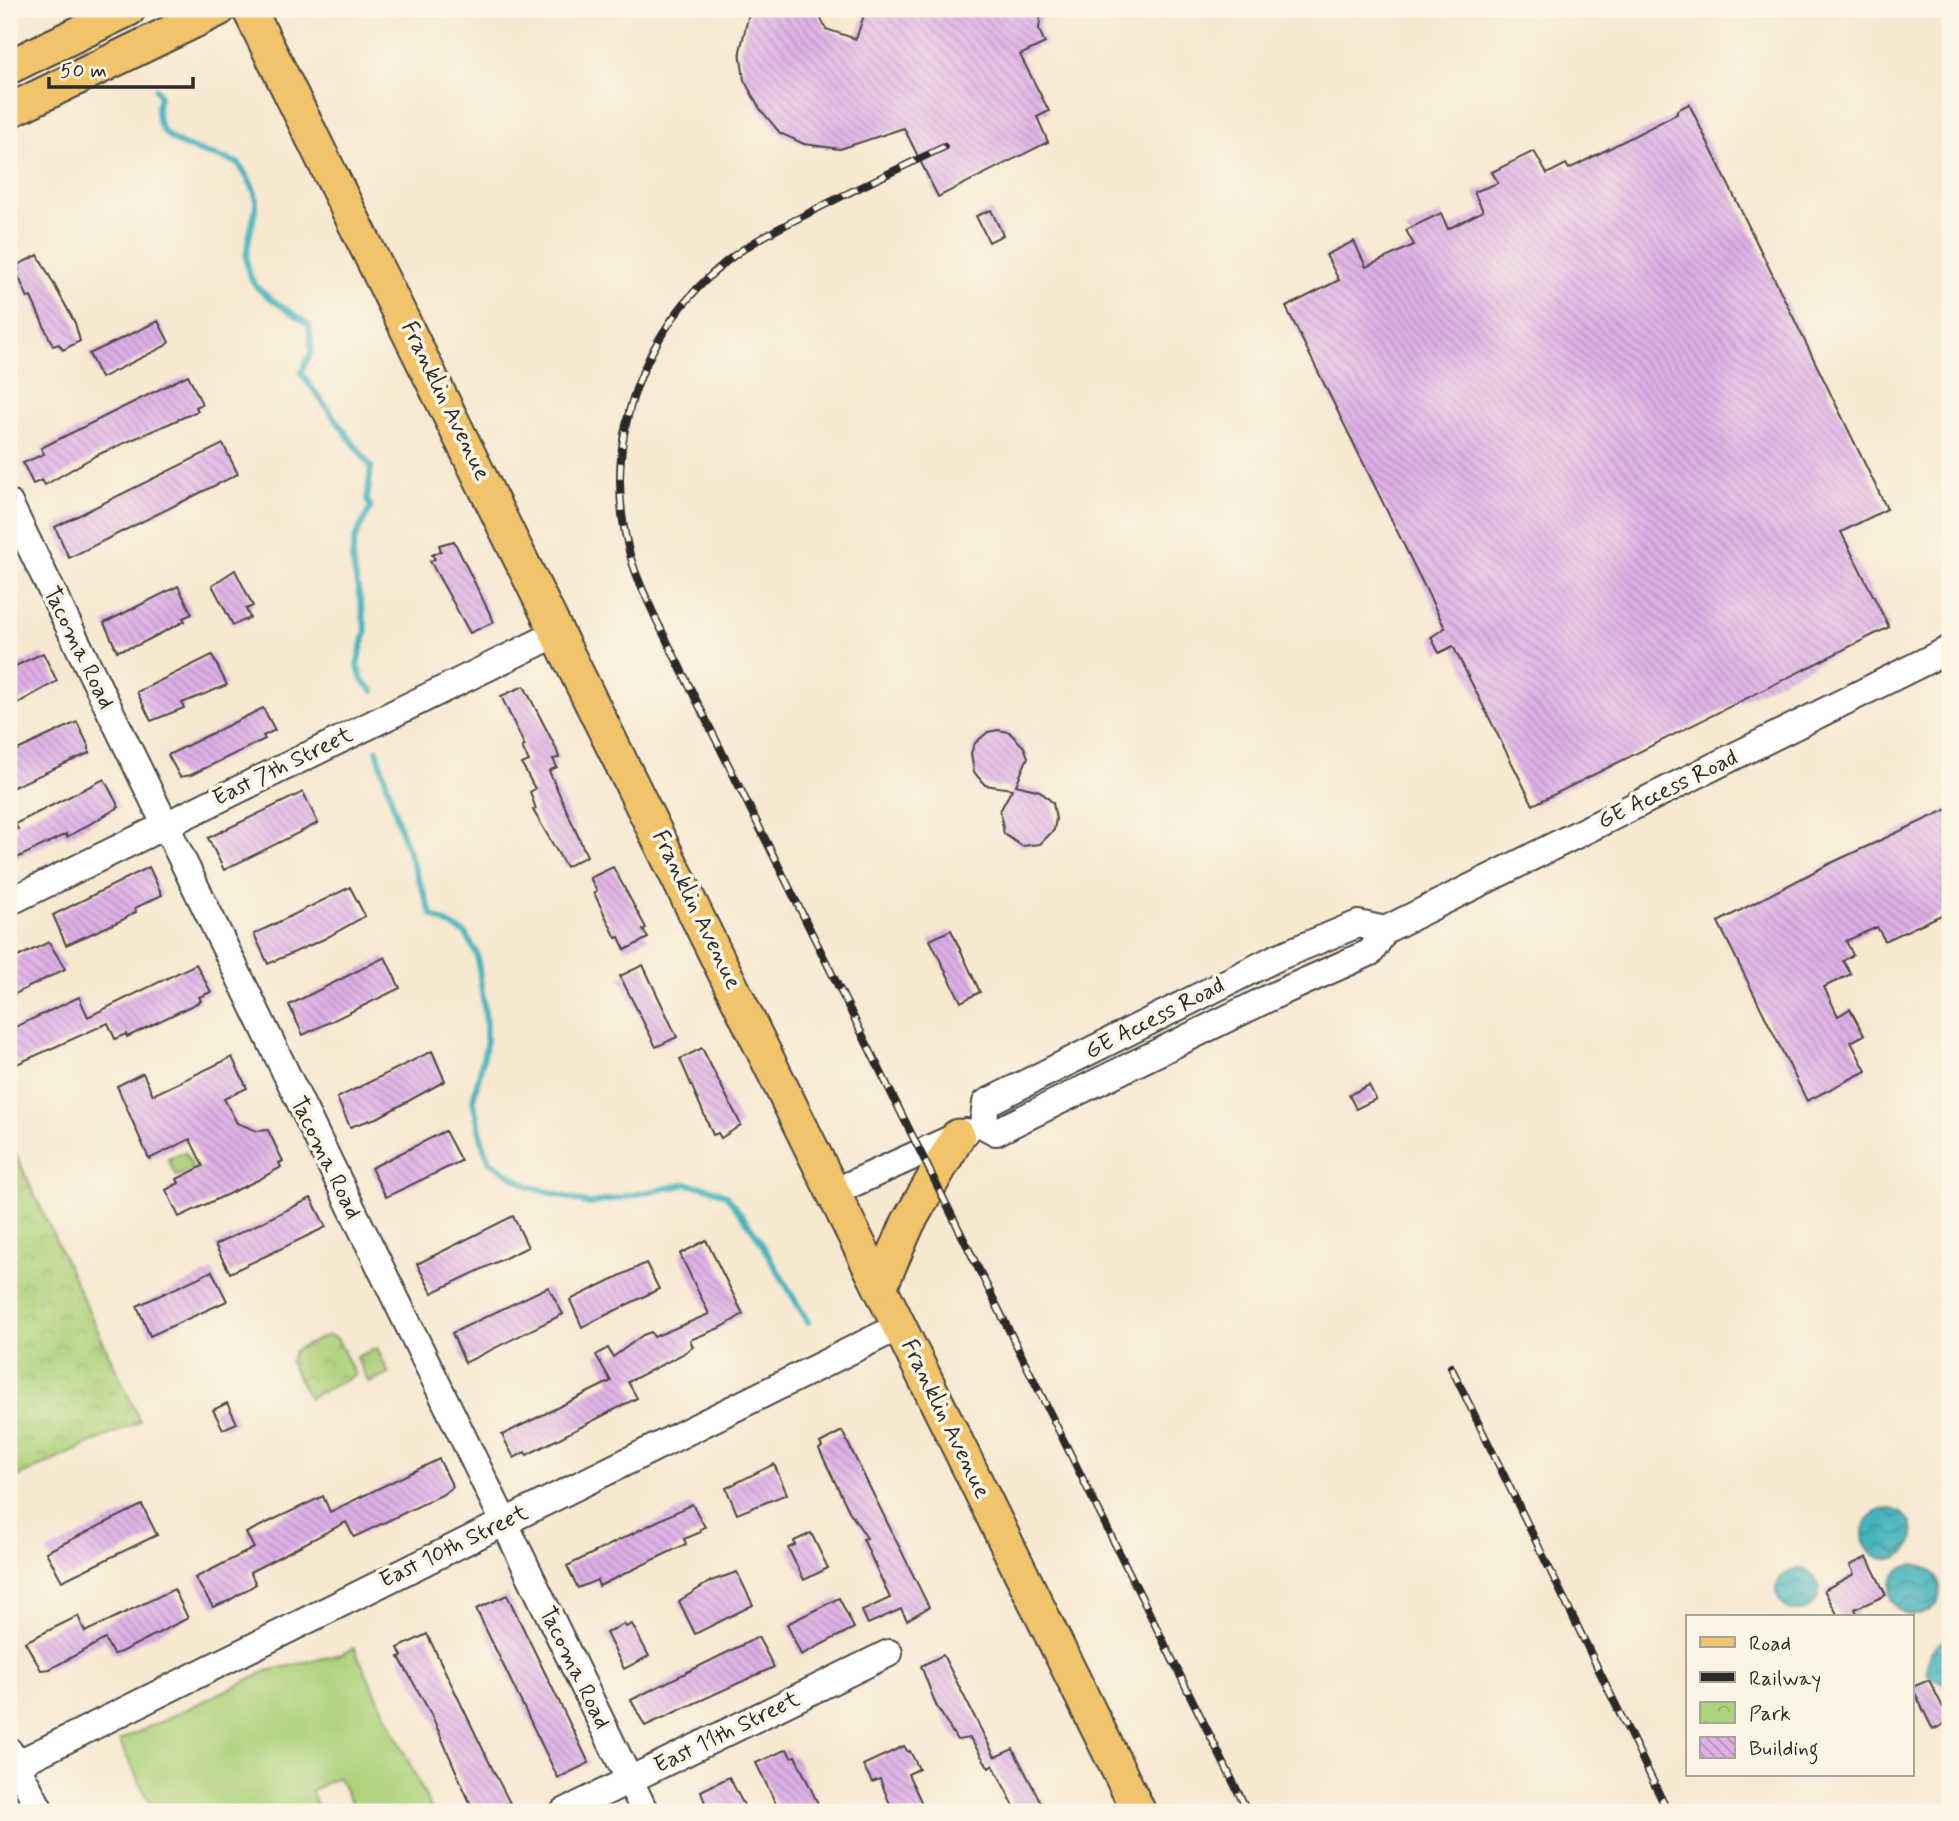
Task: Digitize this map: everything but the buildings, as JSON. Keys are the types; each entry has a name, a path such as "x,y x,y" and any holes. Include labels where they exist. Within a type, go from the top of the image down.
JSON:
{"main road":[{"path":"9,67 129,9"},
{"path":"9,111 219,9"},
{"name":"Franklin Avenue","path":"249,9 1139,1812"},
{"path":"881,1285 902,1234 970,1130"}],"street":[{"name":"Tacoma Road","path":"9,503 645,1812"},
{"name":"East 7th Street","path":"9,902 558,633"},
{"name":"GE Access Road","path":"834,1192 970,1130 996,1132 1277,994 1371,952 1385,930 1950,649"},
{"name":"East 10th Street","path":"11,1761 900,1326"},
{"name":"East 11th Street","path":"564,1812 889,1653"},
{"path":"11,1761 41,1812"}],"green space":[{"path":"9,1140 140,1421 9,1481"},
{"path":"185,1152 193,1168 176,1176 168,1159"},
{"path":"327,1335 337,1338 355,1375 309,1398 290,1363 294,1351"},
{"path":"377,1348 389,1374 369,1383 356,1357"},
{"path":"354,1648 433,1812 356,1812 338,1777 311,1791 320,1812 154,1812 119,1741 267,1671 342,1654"},
{"path":"11,1790 15,1791 26,1812 9,1812"}],"water":[{"path":"1888,1509 1906,1516 1913,1534 1906,1552 1888,1559 1870,1552 1863,1534 1870,1516"},
{"path":"1915,1565 1933,1572 1940,1590 1933,1608 1915,1615 1897,1608 1890,1590 1897,1572"},
{"path":"1798,1569 1813,1575 1819,1590 1813,1605 1798,1611 1783,1605 1777,1590 1783,1575"},
{"path":"1946,1638 1950,1638 1950,1687 1928,1676 1927,1669 1930,1654"}],"waterway":[{"path":"156,89 160,96 157,114 161,127 169,137 196,150 239,164 250,182 256,203 247,251 250,275 257,287 309,325 312,350 301,373 371,467 367,501 371,506 355,538 352,559 366,631 357,665 362,680 373,691"},
{"path":"377,750 401,832 432,915 466,934 477,954 486,1021 486,1046 473,1100 483,1145 490,1162 528,1186 589,1204 687,1184 709,1188 726,1195 756,1234 808,1322"}],"railway":[{"path":"944,147 822,206 746,248 727,261 697,289 672,320 651,353 636,389 625,427 621,507 628,547 637,576 657,621 1248,1812"},
{"path":"1451,1367 1668,1812"}]}
